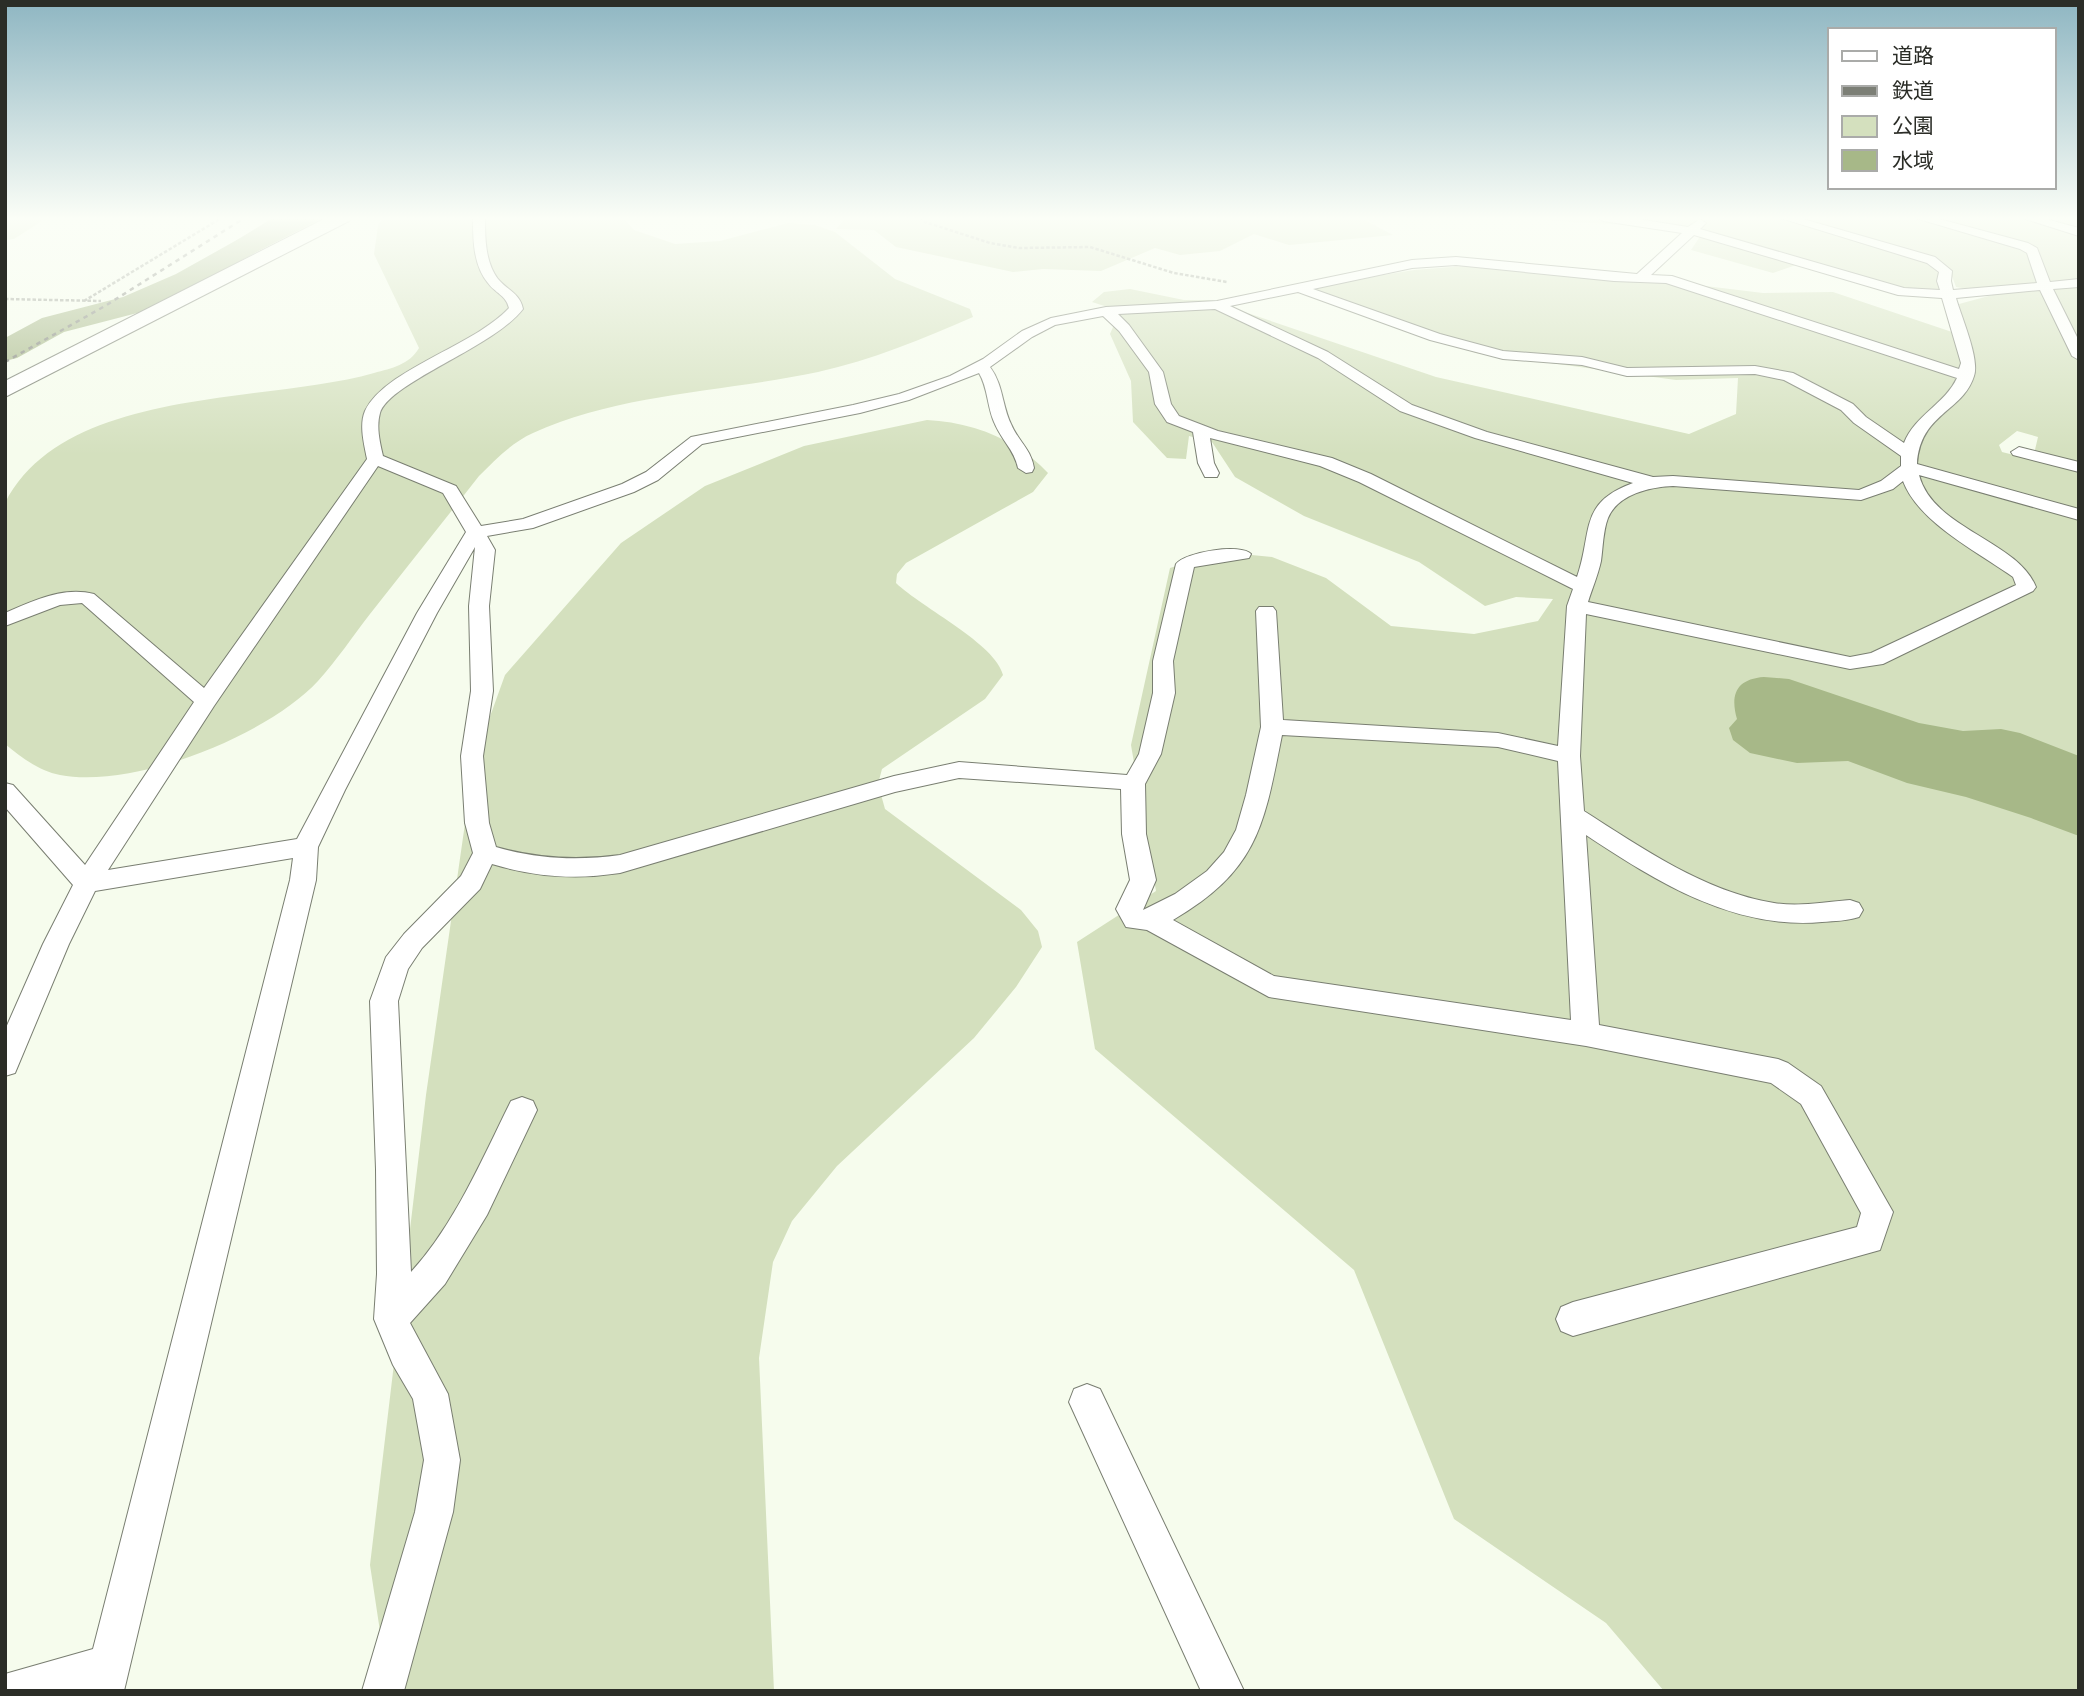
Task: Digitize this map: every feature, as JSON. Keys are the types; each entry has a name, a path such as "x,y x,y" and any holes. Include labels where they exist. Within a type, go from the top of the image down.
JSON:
{"highway":[{"path":"5,390 188,296"}],"street":[{"path":"5,1064 55,944 86,883 206,701 375,459 370,430 373,410 379,401 395,388 484,336 516,309 512,296"},
{"path":"474,533 527,524 628,488 652,477 697,440 867,407 955,379 1051,322 1106,311 1217,305 1248,296"},
{"path":"1321,296 1435,337 1503,355 1582,361 1628,372 1755,370 1788,376 1847,407 1910,460 2079,515"},
{"path":"1722,296 1966,376"},
{"path":"1106,311 1124,328 1156,372 1163,404 1174,419 1200,430 1326,462 1366,478 1580,596 1850,663 1876,659 2026,587 2021,574 1932,507 1917,491 1910,460 1912,439 1924,422 1959,390 1966,376 1968,363 1951,296"},
{"path":"2050,296 2079,356"},
{"path":"1217,305 1323,355 1406,408 1553,456 1653,482"},
{"path":"981,366 992,376 998,409 1006,431 1023,449 1026,468"},
{"path":"1200,430 1204,464 1211,473"},
{"path":"2019,452 2079,467"},
{"path":"375,459 450,490 486,550 480,606 482,691 472,756 477,823 485,853 471,882 413,941 396,965 384,1001 392,1169 394,1274 391,1319 405,1353 430,1394 442,1460 434,1512 383,1691"},
{"path":"1586,1034 1569,756 1580,596 1591,563 1598,520 1607,503 1628,491 1653,482 1673,481 1861,495 1887,485 1910,460"},
{"path":"15,1691 106,1678 303,880 306,847 333,790 421,624 474,533"},
{"path":"1242,554 1194,559 1185,564 1163,661 1164,693 1150,754 1133,784 1134,834 1143,880 1129,909 1135,920 1151,920 1269,986 1586,1034 1778,1072 1811,1095 1877,1212 1869,1239 1573,1319"},
{"path":"5,620 60,598 87,598 206,701"},
{"path":"1151,920 1192,897 1234,857 1252,816 1272,727 1266,611"},
{"path":"1272,727 1498,740 1569,756"},
{"path":"485,853 531,867 587,870 620,864 894,784 959,770 1133,784"},
{"path":"5,791 86,883"},
{"path":"1574,816 1642,860 1726,899 1776,913 1850,910"},
{"path":"86,883 306,847"},
{"path":"391,1319 433,1272 476,1204 522,1110"},
{"path":"1087,1402 1223,1691"}],"path":[{"path":"84,301 92,296"},
{"path":"5,299 101,301"}],"green space":[{"path":"394,296 938,296 970,309 973,317 897,348 838,367 601,409 525,437 479,476 318,681 267,721 233,739 161,766 124,774 90,777 60,775 45,770 5,744 5,503 34,465 73,438 119,419 171,406 329,383 374,373 400,365 419,348"},
{"path":"1099,296 1165,296 1184,300 1209,300 1436,377 1689,434 1736,414 1738,378 1676,380 1476,353 1317,296 1845,296 1952,332 1966,332 1959,304 1988,296 2079,296 2079,463 2034,454 2038,437 2017,431 1999,445 2002,452 2079,471 2079,767 1840,752 2079,808 2079,1691 1664,1691 1606,1623 1454,1519 1354,1270 1095,1049 1077,942 1156,891 1131,745 1170,568 1221,552 1272,557 1326,578 1391,626 1474,634 1538,621 1553,599 1516,597 1485,606 1419,562 1304,516 1235,477 1212,442 1189,436 1186,459 1167,458 1133,422 1131,381 1110,334 1120,311 1092,302"},
{"path":"927,420 960,424 992,434 1022,451 1048,473 1033,492 906,563 897,574 896,583 987,651 1003,675 985,699 882,769 878,784 885,809 1021,910 1038,931 1042,947 1016,987 974,1038 837,1166 792,1221 773,1262 759,1358 774,1691 389,1691 370,1565 426,1095 474,761 505,675 621,543 705,486 804,446"}],"water":[{"path":"1764,677 1789,679 1919,723 1963,731 2001,729 2020,733 2079,756 2079,836 1966,797 1907,783 1848,761 1797,763 1750,753 1733,740 1729,728 1737,719 1734,703 1737,690 1747,681"}],"waterway":[{"path":"5,351 53,325 134,304 151,296"}],"railway":[{"path":"5,362 121,296"}]}
